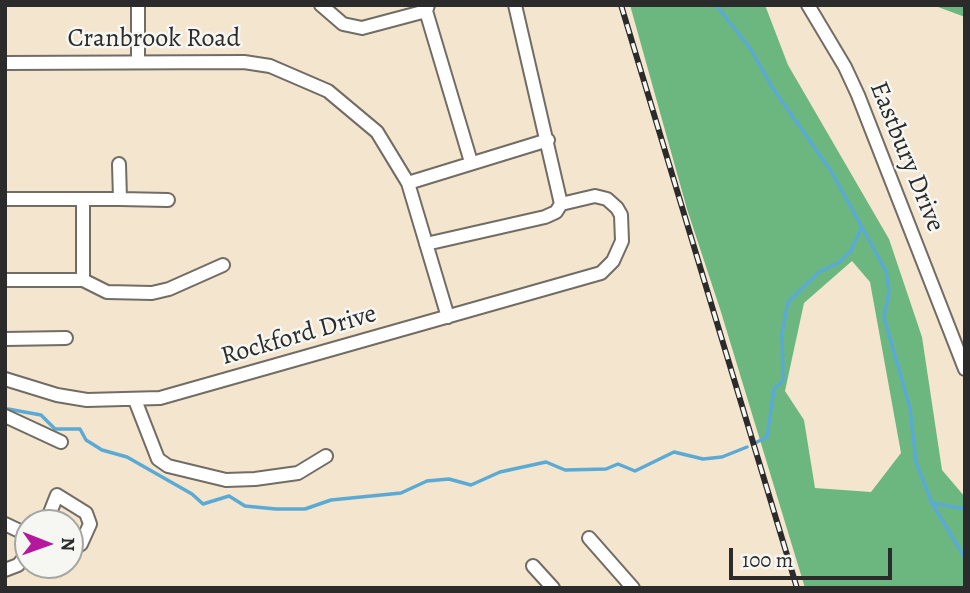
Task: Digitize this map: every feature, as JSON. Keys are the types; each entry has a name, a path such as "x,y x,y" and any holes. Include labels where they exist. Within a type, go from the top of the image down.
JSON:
{"street":[{"path":"138,5 138,61"},
{"path":"321,5 343,24 362,28 427,8 471,162"},
{"path":"426,244 545,217 556,212 561,204 515,5"},
{"name":"Eastbury Drive","path":"808,5 845,67 858,95 965,369"},
{"name":"Cranbrook Road","path":"5,63 244,62 270,66 328,91 377,132 408,183 448,317"},
{"path":"408,183 548,141"},
{"path":"119,164 120,199"},
{"name":"Rockford Drive","path":"5,379 67,396 135,400 184,393 601,273 613,261 622,241 621,215 617,208 607,199 595,196 561,204"},
{"path":"5,199 168,200"},
{"path":"83,199 83,280"},
{"path":"5,280 83,280 107,292 152,293 169,289 223,265"},
{"path":"5,339 66,338"},
{"path":"135,400 158,459 168,466 226,480 255,479 298,473 326,456"},
{"path":"5,416 61,442"},
{"path":"52,509 57,495 80,509"},
{"path":"84,512 90,524 84,537"},
{"path":"589,538 633,588"},
{"path":"533,566 553,588"}],"green space":[{"path":"630,5 765,5 788,65 889,239 922,337 942,470 965,497 965,588 805,588 687,209","holes":["852,261 870,282 901,453 871,492 815,488 804,420 785,391 804,303"]},
{"path":"936,5 965,5 965,17 938,7"}],"waterway":[{"path":"716,5 750,48 772,87 831,171 886,271 889,291 884,317 910,408 916,462 932,503 965,558"},
{"path":"757,442 767,437 774,389 783,381 782,333 788,302 819,272 838,263 851,251 862,226"},
{"path":"8,409 41,415 55,429 80,429 86,440 102,450 127,457 192,494 203,504 229,496 245,506 276,509 305,509 331,500 401,493 427,481 449,479 471,485 500,472 546,462 565,470 606,469 618,464 635,471 674,452 703,459 722,457 747,447"},
{"path":"932,503 965,509"}],"railway":[{"path":"621,5 797,588"}]}
